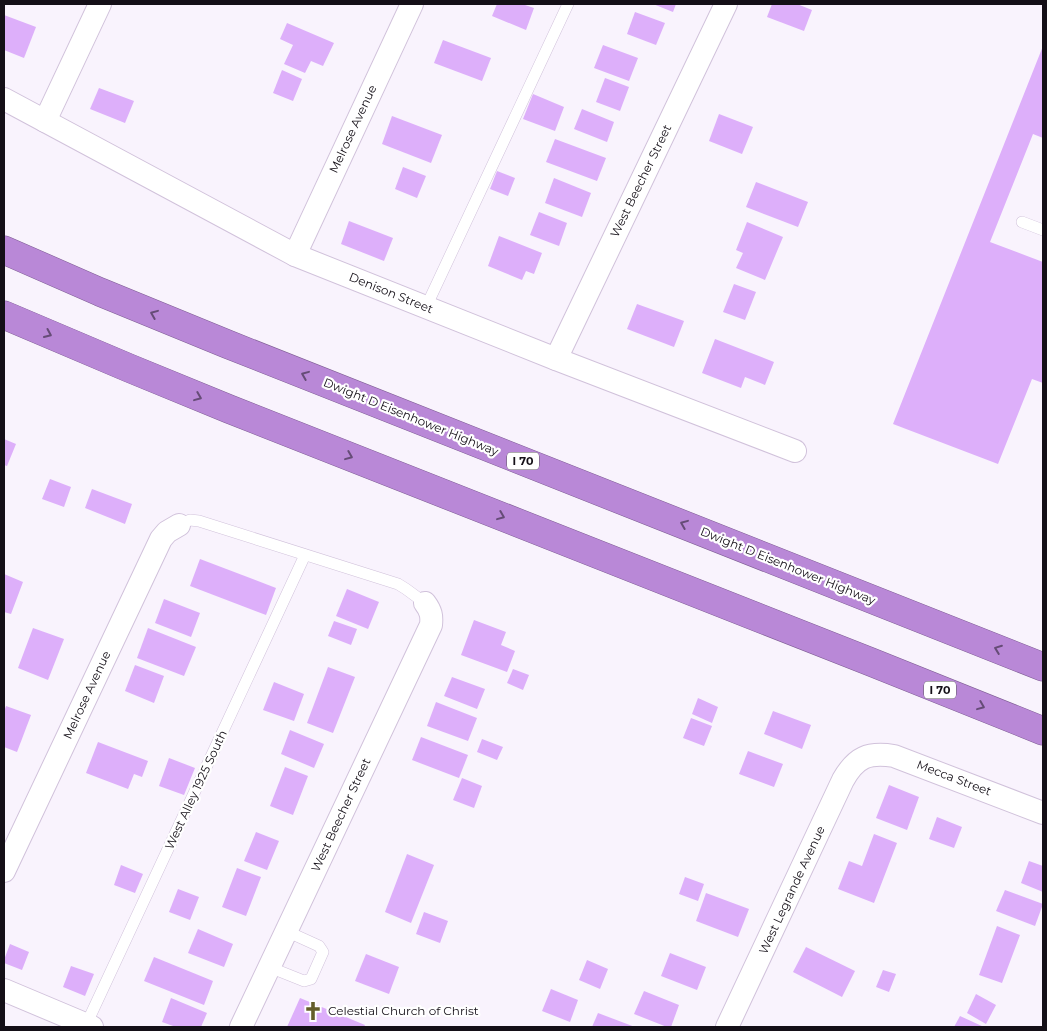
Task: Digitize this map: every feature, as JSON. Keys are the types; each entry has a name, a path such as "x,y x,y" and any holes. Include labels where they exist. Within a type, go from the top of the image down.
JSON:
{"highway":[{"name":"Dwight D Eisenhower Highway","path":"4,250 227,344 1043,667"},
{"name":"I 70","path":"4,314 229,409 1043,731"}],"street":[{"path":"45,121 100,4"},
{"name":"Melrose Avenue","path":"295,255 412,4"},
{"name":"West Beecher Street","path":"556,359 726,4"},
{"name":"Denison Street","path":"4,99 295,255 556,359 795,451"},
{"name":"Melrose Avenue","path":"4,871 162,539 167,532 179,525"},
{"name":"West Beecher Street","path":"241,1027 431,625 432,616 425,603"},
{"name":"Mecca Street","path":"863,758 881,754 894,756 1043,813"},
{"name":"West Legrande Avenue","path":"727,1027 843,780 854,763 863,758"},
{"path":"4,990 89,1026"}],"lane":[{"path":"426,307 568,4"},
{"path":"1022,222 1043,230"},
{"path":"179,525 190,520 199,521 398,584 425,603"},
{"name":"West Alley 1925 South","path":"89,1026 305,555"},
{"path":"269,967 304,981 311,979 323,952 319,946 286,932"}],"building":[{"path":"497,4 522,4 534,8 526,30 492,16"},
{"path":"653,4 676,4 673,12"},
{"path":"772,4 797,4 812,10 804,31 767,17"},
{"path":"635,12 665,23 656,45 627,34"},
{"path":"4,15 36,27 24,58 4,50"},
{"path":"287,23 334,43 323,66 311,61 305,73 284,64 293,45 280,39"},
{"path":"443,40 491,58 482,81 434,63"},
{"path":"603,45 638,58 629,81 594,68"},
{"path":"1043,46 1043,138 1033,134 990,242 1043,262 1043,383 1032,379 998,464 893,424"},
{"path":"282,70 302,79 293,101 273,93"},
{"path":"605,78 629,87 620,111 596,102"},
{"path":"99,88 134,101 125,123 90,109"},
{"path":"533,94 564,107 555,131 523,119"},
{"path":"582,109 614,122 607,142 574,129"},
{"path":"719,114 753,127 742,154 709,141"},
{"path":"392,116 442,135 431,163 382,144"},
{"path":"555,139 606,158 597,181 546,162"},
{"path":"403,167 426,176 417,198 395,189"},
{"path":"497,171 515,178 508,196 490,189"},
{"path":"554,178 591,193 582,217 545,203"},
{"path":"756,182 808,202 798,227 746,207"},
{"path":"539,212 567,223 559,246 530,235"},
{"path":"349,221 393,238 384,261 341,244"},
{"path":"747,222 783,237 765,280 736,268 743,253 736,250"},
{"path":"499,236 542,253 534,274 526,271 522,280 488,266"},
{"path":"734,284 756,292 745,320 723,312"},
{"path":"637,304 684,321 674,347 627,329"},
{"path":"715,339 774,362 765,385 745,377 741,388 702,373"},
{"path":"4,439 16,444 7,466 4,465"},
{"path":"50,479 71,487 64,507 42,499"},
{"path":"92,489 132,504 125,524 85,508"},
{"path":"200,559 276,588 266,615 190,586"},
{"path":"4,574 23,582 11,614 4,612"},
{"path":"347,589 379,602 368,629 336,616"},
{"path":"164,599 200,613 191,637 155,623"},
{"path":"474,620 506,632 501,645 515,651 507,672 461,655"},
{"path":"334,621 357,629 351,645 328,636"},
{"path":"33,628 64,639 48,680 18,668"},
{"path":"148,628 196,647 184,676 137,658"},
{"path":"135,665 164,676 154,703 125,691"},
{"path":"328,667 355,677 333,733 307,723"},
{"path":"513,669 529,675 523,690 507,683"},
{"path":"452,677 485,689 477,709 444,696"},
{"path":"274,682 304,694 294,721 263,710"},
{"path":"698,698 718,707 712,723 692,714"},
{"path":"436,702 477,718 468,741 427,726"},
{"path":"6,706 31,715 17,752 4,747 4,712"},
{"path":"773,711 811,725 802,749 764,734"},
{"path":"691,718 712,726 704,746 683,738"},
{"path":"290,730 324,744 314,768 281,754"},
{"path":"421,737 468,755 459,778 412,760"},
{"path":"482,739 503,747 497,760 477,752"},
{"path":"98,742 148,761 142,777 134,774 128,789 86,773"},
{"path":"748,751 783,764 774,787 739,774"},
{"path":"169,758 195,768 184,795 159,786"},
{"path":"285,767 308,776 293,815 270,806"},
{"path":"462,778 482,786 474,808 453,800"},
{"path":"889,785 919,797 907,830 876,818"},
{"path":"937,817 962,827 954,848 929,839"},
{"path":"256,832 279,841 267,870 244,861"},
{"path":"874,834 897,843 874,903 838,889 849,861 862,866"},
{"path":"407,854 434,865 411,923 385,912"},
{"path":"1029,861 1043,866 1043,892 1021,883"},
{"path":"121,865 143,874 135,893 114,885"},
{"path":"237,868 261,877 246,916 222,907"},
{"path":"685,877 704,884 698,901 679,894"},
{"path":"178,889 199,897 190,920 169,912"},
{"path":"1005,890 1043,904 1035,926 996,911"},
{"path":"706,893 749,909 738,937 696,921"},
{"path":"424,912 448,921 440,943 416,934"},
{"path":"997,926 1020,935 1002,983 979,975"},
{"path":"198,929 233,944 224,967 188,953"},
{"path":"10,944 29,952 22,970 4,963"},
{"path":"806,947 855,971 842,997 793,972"},
{"path":"670,953 706,967 697,990 661,976"},
{"path":"366,954 399,967 389,994 355,981"},
{"path":"154,957 213,981 204,1005 144,981"},
{"path":"587,960 608,969 600,989 579,980"},
{"path":"71,966 94,974 85,996 63,987"},
{"path":"883,970 896,974 889,992 876,987"},
{"path":"551,989 578,1000 570,1022 542,1011"},
{"path":"644,991 679,1005 671,1027 634,1014"},
{"path":"976,994 996,1005 986,1024 967,1013"},
{"path":"171,998 207,1013 201,1027 176,1027 162,1022"},
{"name":"Celestial Church of Christ","path":"300,998 365,1025 364,1027 287,1027"},
{"path":"598,1013 635,1027 592,1027"},
{"path":"960,1016 984,1027 954,1027"}],"place":[{"name":"Celestial Church of Christ","path":"313,1011"}]}
